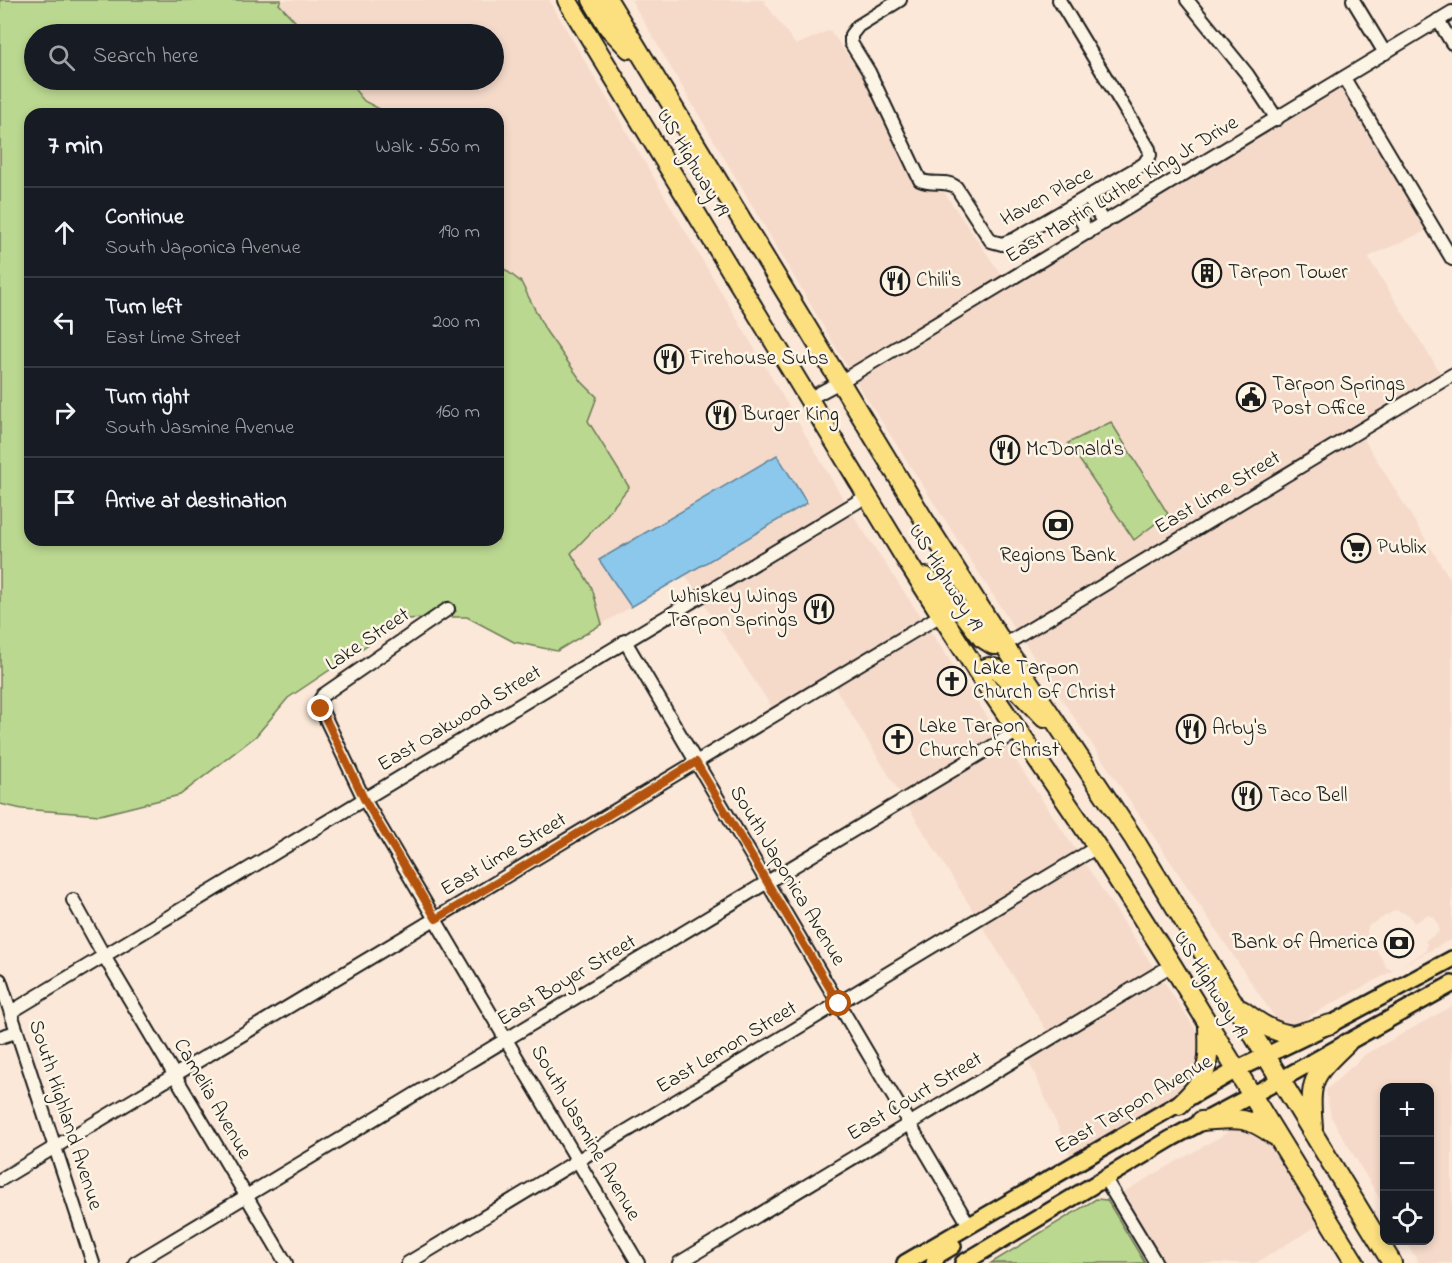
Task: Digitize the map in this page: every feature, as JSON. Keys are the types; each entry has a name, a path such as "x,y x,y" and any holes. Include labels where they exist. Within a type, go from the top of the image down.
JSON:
{"highway":[{"name":"US Highway 19","path":"567,0 905,558 1172,965 1355,1263"},
{"path":"592,0 608,27 651,71"},
{"name":"US Highway 19","path":"608,0 927,525 1134,839 1392,1263"},
{"path":"905,558 960,609 982,638 993,645 1004,645"},
{"path":"977,670 989,667 1004,675 1019,694 1071,744"},
{"path":"1235,1004 1267,1028 1287,1035 1331,1024"},
{"path":"1179,1105 1196,1089 1207,1071 1208,1024"},
{"path":"1313,1133 1310,1100 1313,1083 1318,1070 1347,1043"},
{"path":"1201,1121 1242,1119 1260,1125 1279,1140"}],"main road":[{"name":"East Tarpon Avenue","path":"905,1263 1236,1070 1331,1024 1452,959"},
{"path":"963,1263 1201,1121 1280,1080 1452,984"},
{"path":"934,1263 938,1255 986,1226 995,1210"}],"street":[{"name":"Haven Place","path":"900,0 858,26 850,38 883,100 920,180 925,183 947,182 956,187 991,241 998,244 1010,242 1073,206 1144,164 1150,156 1149,148 1059,0"},
{"path":"1187,0 1247,74 1276,119"},
{"path":"1353,0 1385,53"},
{"name":"East Martin Luther King Jr Drive","path":"810,398 1104,224 1452,12"},
{"path":"1438,20 1452,43"},
{"path":"1344,78 1452,260"},
{"path":"1088,197 1104,224"},
{"path":"1073,206 1088,233"},
{"name":"East Lime Street","path":"1004,645 1452,375"},
{"name":"East Oakwood Street","path":"10,1012 867,496"},
{"name":"Lake Street","path":"321,709 320,700 323,695 448,609"},
{"name":"East Lime Street","path":"0,1180 941,615"},
{"name":"South Japonica Avenue","path":"625,641 969,1225"},
{"name":"South Jasmine Avenue","path":"321,709 364,799 508,1039 638,1263"},
{"name":"East Boyer Street","path":"135,1263 1018,731"},
{"name":"East Lemon Street","path":"408,1263 1097,848"},
{"name":"Camelia Avenue","path":"73,900 286,1263"},
{"name":"East Court Street","path":"679,1263 1172,965"},
{"name":"South Highland Avenue","path":"0,980 93,1263"},
{"path":"0,1037 16,1032"},
{"path":"1104,1178 1156,1263"}],"shaded area":[{"path":"281,0 549,0 845,502 696,592 685,575 806,503 599,560 631,607 602,624 592,587 571,553 601,522 629,486 588,421 596,397 582,382 546,331 521,282 504,269 504,108 377,108 364,101 355,90 504,90 504,24 298,24 279,3"},
{"path":"631,0 763,0 796,45 830,30 872,90 918,185 924,188 941,188 1003,277 849,370"},
{"path":"1343,86 1428,230 1368,257 1441,374 1016,631 855,380"},
{"path":"1362,436 1452,582 1452,939 1397,968 1426,951 1425,941 1438,933 1439,927 1434,917 1427,915 1414,923 1409,915 1396,910 1368,926 1367,933 1387,968 1394,970 1289,1029 1281,1027 1023,641"},
{"path":"851,512 922,619 773,709 702,601"},
{"path":"929,629 1000,736 901,795 834,686"},
{"path":"1006,746 1077,852 975,914 907,805"},
{"path":"1084,862 1155,969 1048,1033 981,924"},
{"path":"1162,979 1200,1036 1195,1079 1177,1098 1132,1125 1097,1142 1072,1159 1028,1059"},
{"path":"1452,1006 1452,1263 1419,1263 1408,1245 1434,1245 1434,1083 1380,1083 1380,1199 1331,1117 1326,1090 1366,1054"},
{"path":"1242,1124 1255,1129 1274,1146 1320,1224 1256,1263 1164,1263 1120,1194"}],"green space":[{"path":"0,0 281,0 279,4 298,24 24,24 24,90 355,90 364,101 377,108 24,108 24,546 504,546 504,269 521,282 546,331 582,382 597,397 588,421 629,487 601,522 571,553 592,588 602,624 557,651 514,642 467,617 446,617 456,611 449,601 425,618 406,619 288,698 256,736 180,795 100,815 22,809 0,804"},
{"path":"1111,422 1168,514 1134,540 1068,443"},
{"path":"1096,1199 1107,1200 1145,1263 991,1263"}],"water":[{"path":"777,455 807,503 631,607 599,560"}],"place":[{"name":"Tarpon Tower","path":"1207,273"},
{"name":"Chili's","path":"895,281"},
{"name":"Firehouse Subs","path":"669,359"},
{"name":"Tarpon Springs Post Office","path":"1251,397"},
{"name":"Burger King","path":"721,415"},
{"name":"McDonald's","path":"1005,450"},
{"name":"Regions Bank","path":"1058,525"},
{"name":"Publix","path":"1356,548"},
{"name":"Whiskey Wings Tarpon springs","path":"819,609"},
{"name":"Lake Tarpon Church Of Christ","path":"952,681"},
{"name":"Arby's","path":"1191,729"},
{"name":"Lake Tarpon Church of Christ","path":"898,739"},
{"name":"Taco Bell","path":"1247,796"},
{"name":"Bank of America","path":"1399,943"}],"route":[{"path":"321,709 364,799 436,919 696,762 839,1004"}]}
